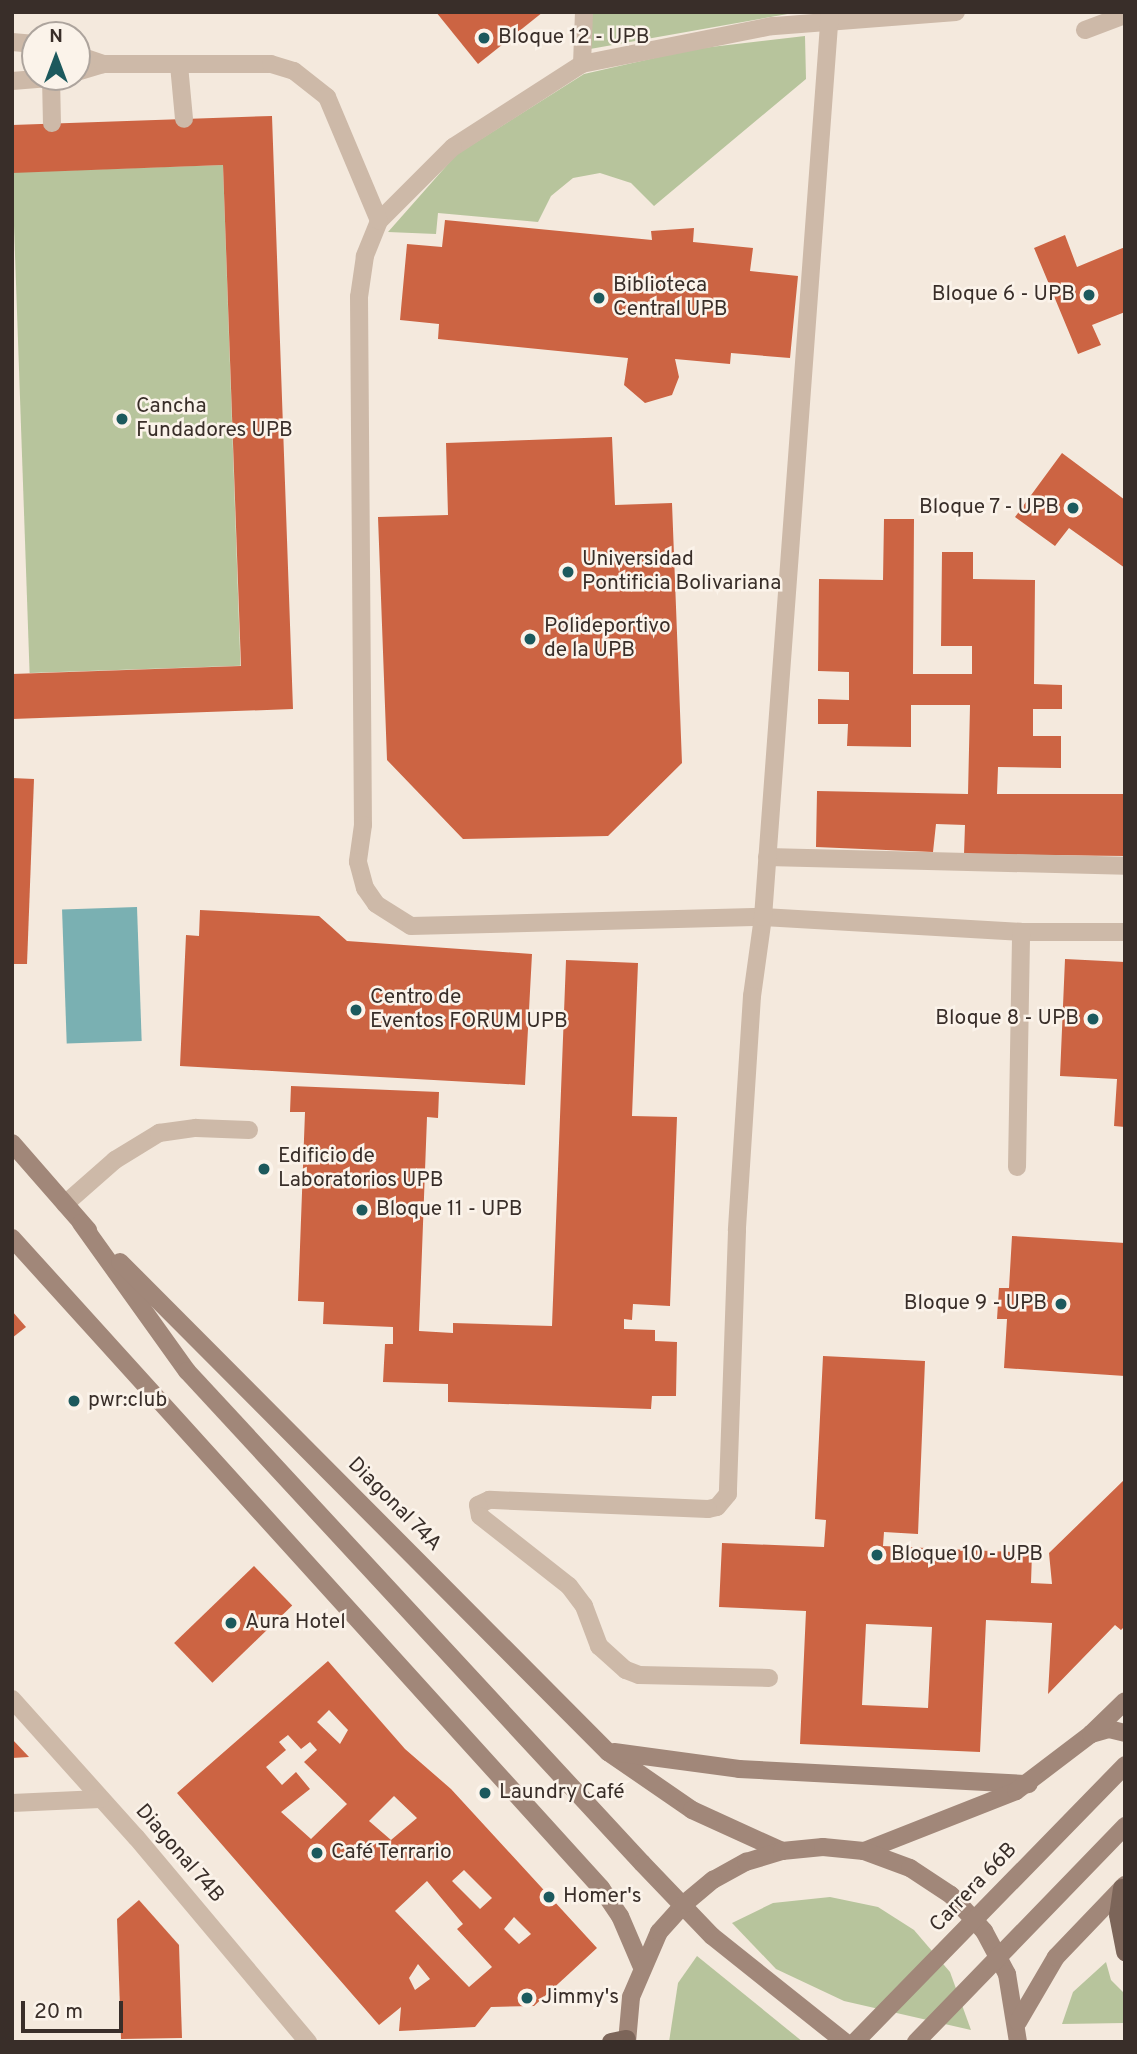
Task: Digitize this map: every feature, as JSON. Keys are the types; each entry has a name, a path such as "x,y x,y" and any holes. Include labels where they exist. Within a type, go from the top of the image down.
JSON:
{"main road":[{"name":"Diagonal 74A","path":"12,1143 81,1223 608,1752 692,1810 782,1851"},
{"path":"81,1223 187,1371 623,1842 712,1936 845,2042"},
{"path":"12,1238 601,1888 620,1916 642,1965"},
{"path":"864,1851 985,1805 1029,1784 1091,1734 1125,1702"},
{"path":"1091,1734 1109,1729 1125,1733"},
{"path":"608,1752 739,1769 1029,1784"},
{"name":"Carrera 66B","path":"855,2042 1125,1765"},
{"path":"916,2042 1125,1826"},
{"path":"621,2041 642,1965 659,1932 684,1903 713,1880 746,1862 782,1851 823,1847 864,1851 910,1868 959,1904 984,1931 1007,1974 1018,2030"},
{"path":"1018,2030 1056,1957 1123,1886"},
{"path":"1123,1886 1118,1915 1125,1952"}],"street":[{"path":"582,64 583,12"},
{"path":"956,12 830,18 759,28 582,64 453,147 379,221 365,256 359,297 363,825 358,862 365,888 376,904 411,926 763,917 1021,932 1125,932"},
{"path":"1085,30 1125,15"},
{"path":"769,1678 639,1675 626,1670 606,1655 584,1606 569,1586 480,1516 478,1505 489,1500 708,1509 717,1507 728,1494 741,1176 752,996 763,917 830,18"},
{"path":"91,60 103,64"},
{"path":"91,68 103,64 271,64 310,81 327,97 379,221"},
{"path":"179,65 184,119"},
{"path":"52,123 53,91"},
{"path":"767,857 1125,866"},
{"path":"1017,1167 1021,932"},
{"path":"65,1204 115,1160 159,1133 179,1129 249,1130"},
{"name":"Diagonal 74B","path":"12,1699 308,2042"},
{"path":"12,1803 100,1799"}],"green space":[{"path":"592,12 799,12 590,49"},
{"path":"805,36 806,79 654,206 631,183 600,173 573,178 551,196 538,222 438,213 436,234 388,232 456,155 584,74 694,49"},
{"name":"Cancha Fundadores UPB","path":"223,165 240,666 30,673 12,172"},
{"path":"830,1897 878,1907 914,1930 950,1972 971,2030 844,2001 776,1969 732,1923 773,1903"},
{"path":"697,1956 803,2042 669,2042 678,1983"},
{"path":"1106,1962 1111,1980 1125,1994 1125,2023 1062,2024 1073,1992"}],"water":[{"path":"137,907 142,1041 67,1044 62,910"}],"building":[{"name":"Bloque 12 - UPB","path":"436,12 543,12 478,64"},
{"path":"272,116 293,709 12,719 12,674 241,666 223,165 12,173 12,125"},
{"name":"Biblioteca Central UPB","path":"445,220 652,240 651,231 694,228 693,242 753,248 750,271 798,276 790,358 731,353 730,364 675,359 679,377 672,395 645,403 624,385 628,358 438,339 439,324 400,320 407,244 442,247"},
{"name":"Bloque 6 - UPB","path":"1065,235 1077,267 1125,247 1125,312 1092,325 1101,345 1078,354 1034,248"},
{"name":"Polideportivo de la UPB","path":"612,437 615,505 672,503 682,763 608,836 463,839 387,760 378,517 448,515 446,443"},
{"name":"Bloque 7 - UPB","path":"1062,453 1125,500 1125,568 1069,528 1055,546 1015,517"},
{"path":"884,519 914,519 913,674 972,674 972,646 941,646 942,552 973,552 973,579 1035,580 1034,684 1062,685 1062,709 1033,709 1033,736 1061,736 1061,768 998,767 997,794 1125,794 1125,856 964,854 965,825 936,824 933,852 816,847 817,791 968,794 970,705 911,705 911,747 847,746 848,724 818,724 818,699 849,700 849,672 818,671 819,579 883,580"},
{"path":"12,778 34,779 27,964 12,964"},
{"name":"Centro de Eventos FORUM UPB","path":"200,910 319,916 347,941 532,954 525,1085 180,1066 186,935 199,936"},
{"name":"Bloque 8 - UPB","path":"1065,959 1125,962 1125,1127 1114,1126 1117,1079 1060,1076"},
{"name":"Bloque 11 - UPB","path":"566,960 638,963 632,1116 677,1117 670,1306 633,1304 632,1320 624,1319 624,1329 655,1330 655,1341 677,1342 676,1396 652,1396 651,1409 448,1402 448,1384 383,1382 385,1344 393,1344 393,1327 323,1324 324,1302 298,1301 305,1112 290,1112 291,1086 439,1092 438,1118 427,1117 419,1331 453,1333 453,1323 552,1326"},
{"name":"Bloque 9 - UPB","path":"1012,1236 1125,1243 1125,1376 1004,1368 1007,1319 997,1319 999,1288 1009,1288"},
{"path":"12,1311 26,1327 12,1338"},
{"name":"Bloque 10 - UPB","path":"823,1356 925,1361 918,1534 884,1532 883,1546 1032,1553 1031,1583 1052,1584 1049,1553 1125,1479 1125,1626 1121,1630 1115,1625 1048,1694 1052,1623 986,1620 980,1752 800,1744 806,1611 719,1607 722,1543 824,1547 826,1520 815,1519","holes":["866,1624 932,1627 928,1708 862,1705"]},
{"name":"Aura Hotel","path":"254,1566 292,1606 212,1683 174,1643"},
{"path":"328,1661 405,1749 451,1789 597,1948 534,2006 491,2007 475,2027 399,2031 401,2007 379,2025 177,1793","holes":["329,1710 348,1730 340,1744 317,1722","288,1735 301,1749 310,1742 317,1750 304,1762 347,1804 311,1839 281,1812 310,1789 296,1772 282,1785 266,1767 286,1750 279,1742","394,1796 417,1818 391,1840 369,1821","464,1870 492,1898 480,1909 452,1881","427,1881 463,1924 457,1929 492,1967 469,1987 395,1911","514,1917 531,1934 519,1944 504,1929","418,1964 430,1979 415,1990 409,1978"]},
{"path":"12,1739 29,1757 12,1758"},
{"path":"139,1900 179,1945 182,2038 121,2039 117,1919"}],"place":[{"name":"Bloque 12 - UPB","path":"484,38"},
{"name":"Bloque 6 - UPB","path":"1089,295"},
{"name":"Biblioteca Central UPB","path":"599,298"},
{"name":"Cancha Fundadores UPB","path":"122,419"},
{"name":"Bloque 7 - UPB","path":"1073,508"},
{"name":"Universidad Pontificia Bolivariana","path":"568,572"},
{"name":"Polideportivo de la UPB","path":"530,639"},
{"name":"Centro de Eventos FORUM UPB","path":"356,1010"},
{"name":"Bloque 8 - UPB","path":"1093,1019"},
{"name":"Edificio de Laboratorios UPB","path":"264,1169"},
{"name":"Bloque 11 - UPB","path":"362,1210"},
{"name":"Bloque 9 - UPB","path":"1061,1304"},
{"name":"pwr:club","path":"74,1401"},
{"name":"Bloque 10 - UPB","path":"877,1555"},
{"name":"Aura Hotel","path":"231,1623"},
{"name":"Laundry Café","path":"485,1793"},
{"name":"Café Terrario","path":"317,1853"},
{"name":"Homer's","path":"549,1897"},
{"name":"Jimmy's","path":"527,1998"}]}
